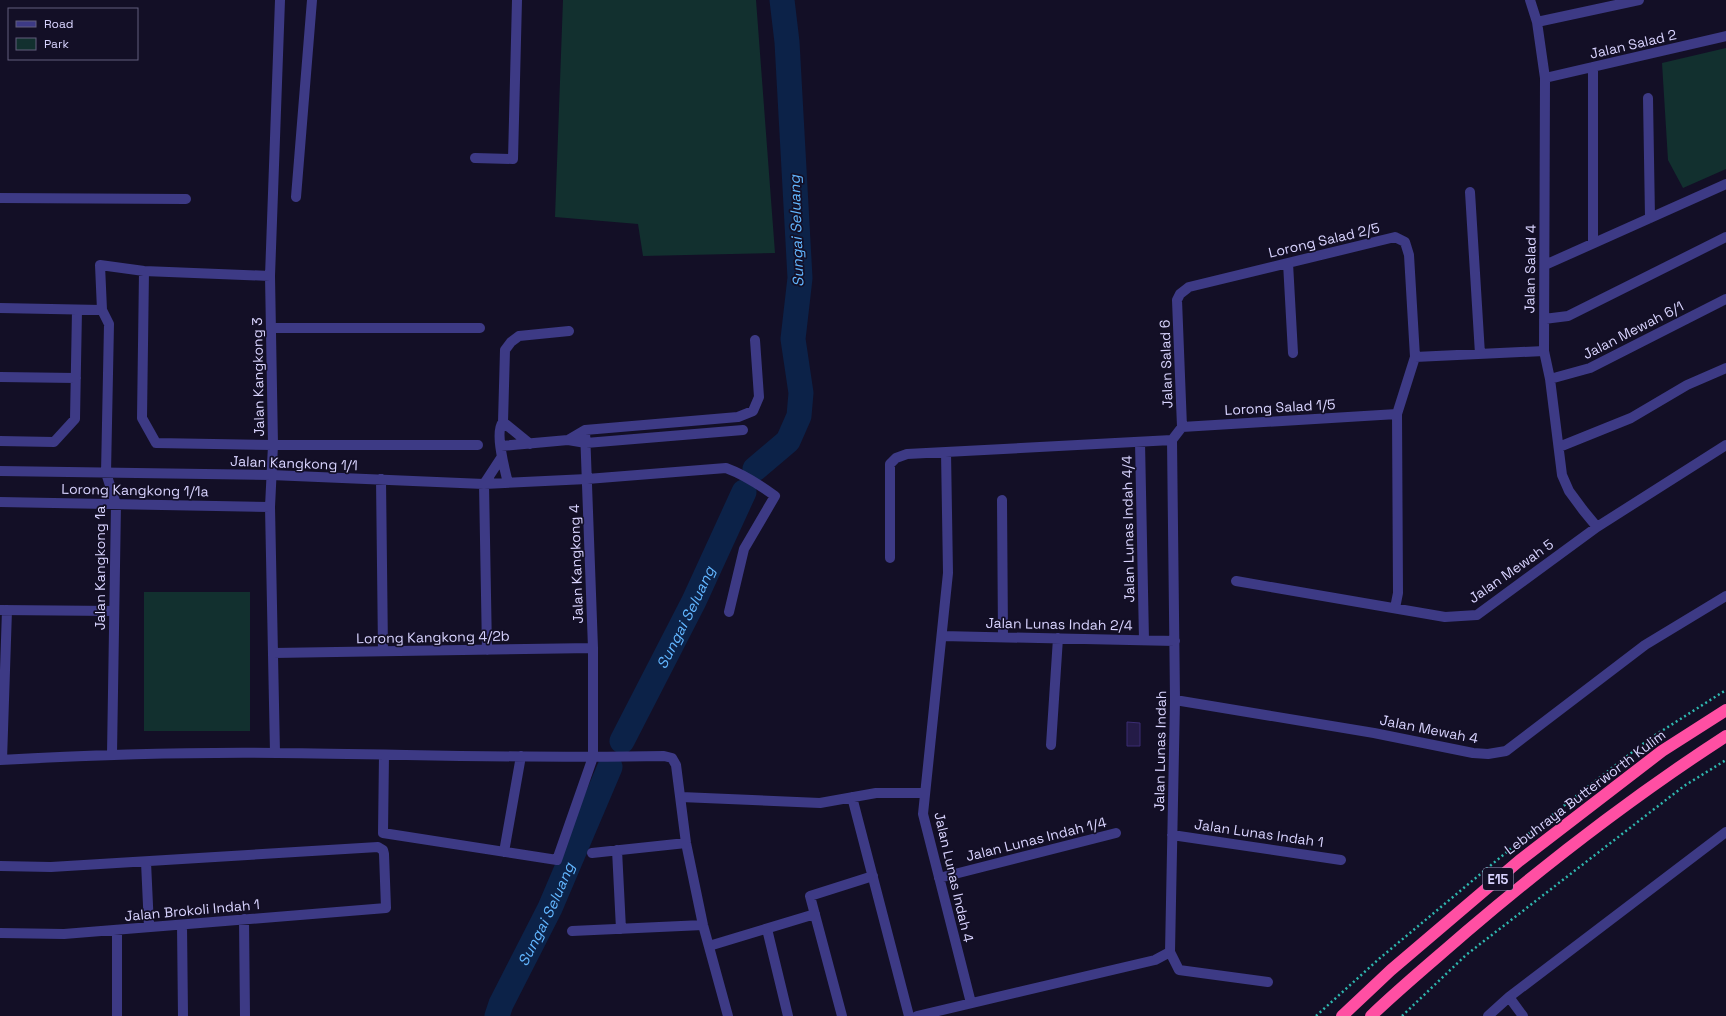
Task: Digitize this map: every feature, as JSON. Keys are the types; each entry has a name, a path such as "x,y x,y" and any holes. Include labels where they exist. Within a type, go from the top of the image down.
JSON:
{"highway":[{"name":"Lebuhraya Butterworth Kulim","path":"1342,1016 1391,970 1519,861 1662,751 1726,710"},
{"name":"E15","path":"1371,1016 1394,994 1523,884 1673,770 1726,736"}],"street":[{"name":"Jalan Kangkong 3","path":"275,753 270,507 273,445 270,276 280,0"},
{"path":"296,197 312,0"},
{"path":"475,158 513,158 518,0"},
{"name":"Jalan Salad 4","path":"1530,0 1537,22 1546,78 1544,351 1550,379 1562,475 1570,491 1597,527"},
{"path":"1537,22 1639,0"},
{"name":"Jalan Salad 2","path":"1546,78 1726,36"},
{"path":"1593,67 1593,243"},
{"path":"1648,98 1650,218"},
{"path":"1545,265 1726,184"},
{"path":"1470,192 1480,354"},
{"path":"0,198 186,199"},
{"name":"Lorong Salad 2/5","path":"1177,300 1180,294 1188,287 1395,237 1405,242 1409,255 1415,357 1397,414 1398,593 1395,608"},
{"path":"1544,319 1568,316 1726,237"},
{"path":"1288,263 1293,353"},
{"name":"Jalan Kangkong 1a","path":"112,754 116,504 106,473 108,324 102,310 100,265 144,271"},
{"path":"270,276 144,271 142,418 156,443 273,445 478,445"},
{"name":"Jalan Mewah 6/1","path":"1550,379 1590,368 1726,299"},
{"name":"Jalan Salad 6","path":"1177,300 1182,427"},
{"path":"0,308 102,310"},
{"path":"0,441 54,442 75,419 77,310"},
{"path":"271,328 480,328"},
{"path":"508,483 501,458 500,426 503,422 505,350 510,342 519,336 569,331"},
{"path":"568,440 585,430 738,417 753,411 759,397 755,340"},
{"path":"1415,357 1544,351"},
{"path":"1559,447 1631,418 1687,385 1726,368"},
{"path":"0,377 76,378"},
{"name":"Lorong Salad 1/5","path":"1182,427 1397,414"},
{"path":"503,422 530,444"},
{"path":"890,558 890,464 896,458 907,454 1172,440 1182,427"},
{"name":"Jalan Kangkong 4","path":"504,852 557,860 593,757 593,648 585,430"},
{"path":"501,446 568,440 586,443 743,430"},
{"name":"Jalan Lunas Indah","path":"1172,440 1175,700 1170,952 1179,970 1268,982"},
{"name":"Jalan Lunas Indah 4/4","path":"1140,442 1144,640"},
{"name":"Jalan Mewah 5","path":"1236,581 1445,617 1477,615 1597,527 1726,445"},
{"name":"Jalan Lunas Indah 4","path":"946,452 948,574 923,814 970,1004"},
{"path":"487,650 484,484 501,458"},
{"name":"Jalan Kangkong 1/1","path":"0,471 271,476 484,484 587,479 726,468 742,474 775,496 744,549 729,612"},
{"path":"381,479 383,651"},
{"path":"1002,500 1003,637"},
{"name":"Lorong Kangkong 1/1a","path":"0,502 270,507"},
{"name":"Jalan Mewah 4","path":"1175,700 1374,733 1473,753 1494,753 1506,751 1645,646 1726,596"},
{"path":"114,611 4,610 1,760 112,754 275,753 593,757 664,756 672,758 676,765 686,843 703,925 728,1016"},
{"name":"Jalan Lunas Indah 2/4","path":"942,636 1175,641"},
{"path":"1051,745 1058,638"},
{"name":"Lorong Kangkong 4/2b","path":"273,653 593,648"},
{"path":"384,755 383,832 504,852 521,756"},
{"path":"681,797 820,803 876,793 925,793"},
{"path":"852,797 908,1016"},
{"path":"1488,1016 1509,997 1726,832"},
{"name":"Jalan Lunas Indah 1/4","path":"939,878 1116,834"},
{"name":"Jalan Lunas Indah 1","path":"1172,835 1341,860"},
{"path":"592,853 686,843"},
{"name":"Jalan Brokoli Indah 1","path":"0,933 64,934 386,908 384,854 383,850 378,847 146,862"},
{"path":"617,850 621,929"},
{"path":"0,866 51,867 146,862 149,927"},
{"path":"842,1016 810,896 873,876"},
{"path":"709,946 815,914"},
{"path":"244,920 245,1016"},
{"path":"182,925 183,1016"},
{"path":"572,931 703,925"},
{"path":"767,929 788,1016"},
{"path":"117,930 117,1016"},
{"path":"918,1016 1155,960 1170,952"},
{"path":"1509,997 1523,1016"}],"path":[{"path":"1402,1016 1466,955 1684,786 1726,760"}],"green space":[{"path":"563,0 756,0 775,253 643,256 638,224 555,217"},
{"path":"1726,48 1726,169 1683,188 1668,160 1662,63"},
{"path":"144,592 250,592 250,731 144,731"}],"building":[{"path":"1127,722 1140,723 1140,746 1127,746"}],"waterway":[{"name":"Sungai Seluang","path":"755,469 788,441 799,416 801,393 793,339 800,278 787,42 782,0"},
{"name":"Sungai Seluang","path":"622,741 694,601 744,492"},
{"name":"Sungai Seluang","path":"497,1016 501,1004 550,908 610,767"}]}
